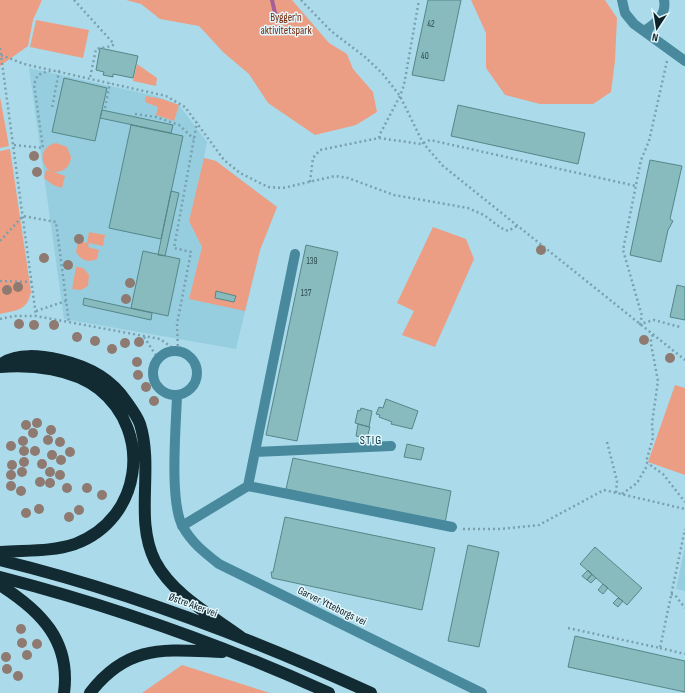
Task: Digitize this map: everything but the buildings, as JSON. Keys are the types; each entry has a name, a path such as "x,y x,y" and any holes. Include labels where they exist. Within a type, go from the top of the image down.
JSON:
{"highway":[{"path":"0,366 9,359 27,356 59,360 90,370 115,387 140,423 146,468 146,532 155,561 164,576 177,590 241,637"},
{"path":"0,366 25,366 57,371 85,380 98,388 117,407 124,418 132,440 133,454 131,479 124,502 108,522 99,530 75,544 60,547 0,552"},
{"name":"Østre Aker vei","path":"0,560 97,587 241,637 370,693"},
{"path":"0,577 60,593 139,618 233,652 330,693"},
{"path":"0,585 34,610 51,629 64,660 66,681 64,693"},
{"path":"90,693 112,670 143,654 171,650 233,652"}],"street":[{"path":"622,0 625,13 634,24 669,51 685,61"},
{"path":"644,31 661,17 664,0"},
{"path":"248,486 295,254"},
{"path":"178,351 190,357 195,362 198,373 193,387 188,392 177,396 169,395 160,389 156,383 154,371 159,360 168,352 178,351"},
{"name":"Garver Ytteborgs vei","path":"177,396 175,502 182,526 198,548 219,564 482,693"},
{"path":"255,452 391,446"},
{"path":"182,526 248,486 452,527"}],"path":[{"path":"74,0 114,44 112,46 96,49 90,78"},
{"path":"301,0 330,31 365,57 382,73 400,96 423,143 443,166 685,360"},
{"path":"379,138 404,85 418,0"},
{"path":"0,48 36,316"},
{"path":"640,324 642,316 623,250 641,160 648,141 669,51"},
{"path":"2,55 24,64 166,96 186,106 224,160 254,182 268,187 283,188 335,176 348,178 394,195 468,208 484,215 508,232 517,226"},
{"path":"14,145 43,148 34,84 38,75 48,71 59,71"},
{"path":"52,108 59,71"},
{"path":"105,108 110,83"},
{"path":"131,116 135,114 156,117 179,125 194,139"},
{"path":"178,351 177,324 191,252 174,248 197,122"},
{"path":"310,182 313,158 320,150 379,138 423,143 430,140 636,186"},
{"path":"0,241 23,216"},
{"path":"23,216 56,222 69,323"},
{"path":"0,281 32,282"},
{"path":"36,311 66,301"},
{"path":"0,319 14,316 36,316 160,339 178,351"},
{"path":"640,324 654,320 680,327"},
{"path":"622,495 637,483 648,464 647,458 653,438 652,424 658,381 651,344 651,338 653,335"},
{"path":"144,336 159,360"},
{"path":"606,442 617,481 616,493"},
{"path":"648,464 663,474 685,502"},
{"path":"452,527 465,530 501,529 539,525 604,490 685,509"},
{"path":"660,648 685,529"},
{"path":"671,594 674,595 685,608"},
{"path":"568,628 685,654"}],"shaded area":[{"path":"29,68 156,96 179,105 207,142 204,158 216,161 277,207 260,250 236,349 64,319"},
{"path":"685,546 685,591 676,589"}],"green space":[{"path":"0,0 42,0 33,20 28,46 0,66"},
{"name":"Bygger'n aktivitetspark","path":"126,0 292,0 329,43 347,54 353,69 373,92 377,112 356,125 315,135 268,103 249,74 224,53 199,26 160,19 141,4"},
{"path":"471,0 605,0 617,18 615,61 611,92 593,104 540,104 505,95 486,68 486,33"},
{"path":"36,20 89,30 83,58 30,47"},
{"path":"137,64 157,78 156,86 133,81"},
{"path":"146,96 162,99 179,105 174,121 156,115 158,107 145,102"},
{"path":"0,97 9,146 0,148"},
{"path":"56,143 67,147 71,157 68,166 64,170 54,172 65,176 62,188 53,185 44,178 46,170 50,171 44,163 44,151 47,147"},
{"path":"10,149 31,292 27,303 20,309 0,314 0,151"},
{"path":"204,158 216,161 277,207 260,250 245,311 189,299 202,247 189,221"},
{"path":"433,227 466,239 474,259 435,347 402,335 414,311 397,303"},
{"path":"89,232 105,235 103,246 89,243 88,247 99,250 97,259 87,261 82,259 76,252 78,241 87,243"},
{"path":"76,267 83,268 89,275 88,286 81,290 72,289"},
{"path":"675,385 685,388 685,475 648,462"},
{"path":"182,665 270,693 142,693"}],"waterway":[{"path":"272,0 275,13 283,21 289,19"}],"district":[{"name":"STIG","path":"371,440"}]}
